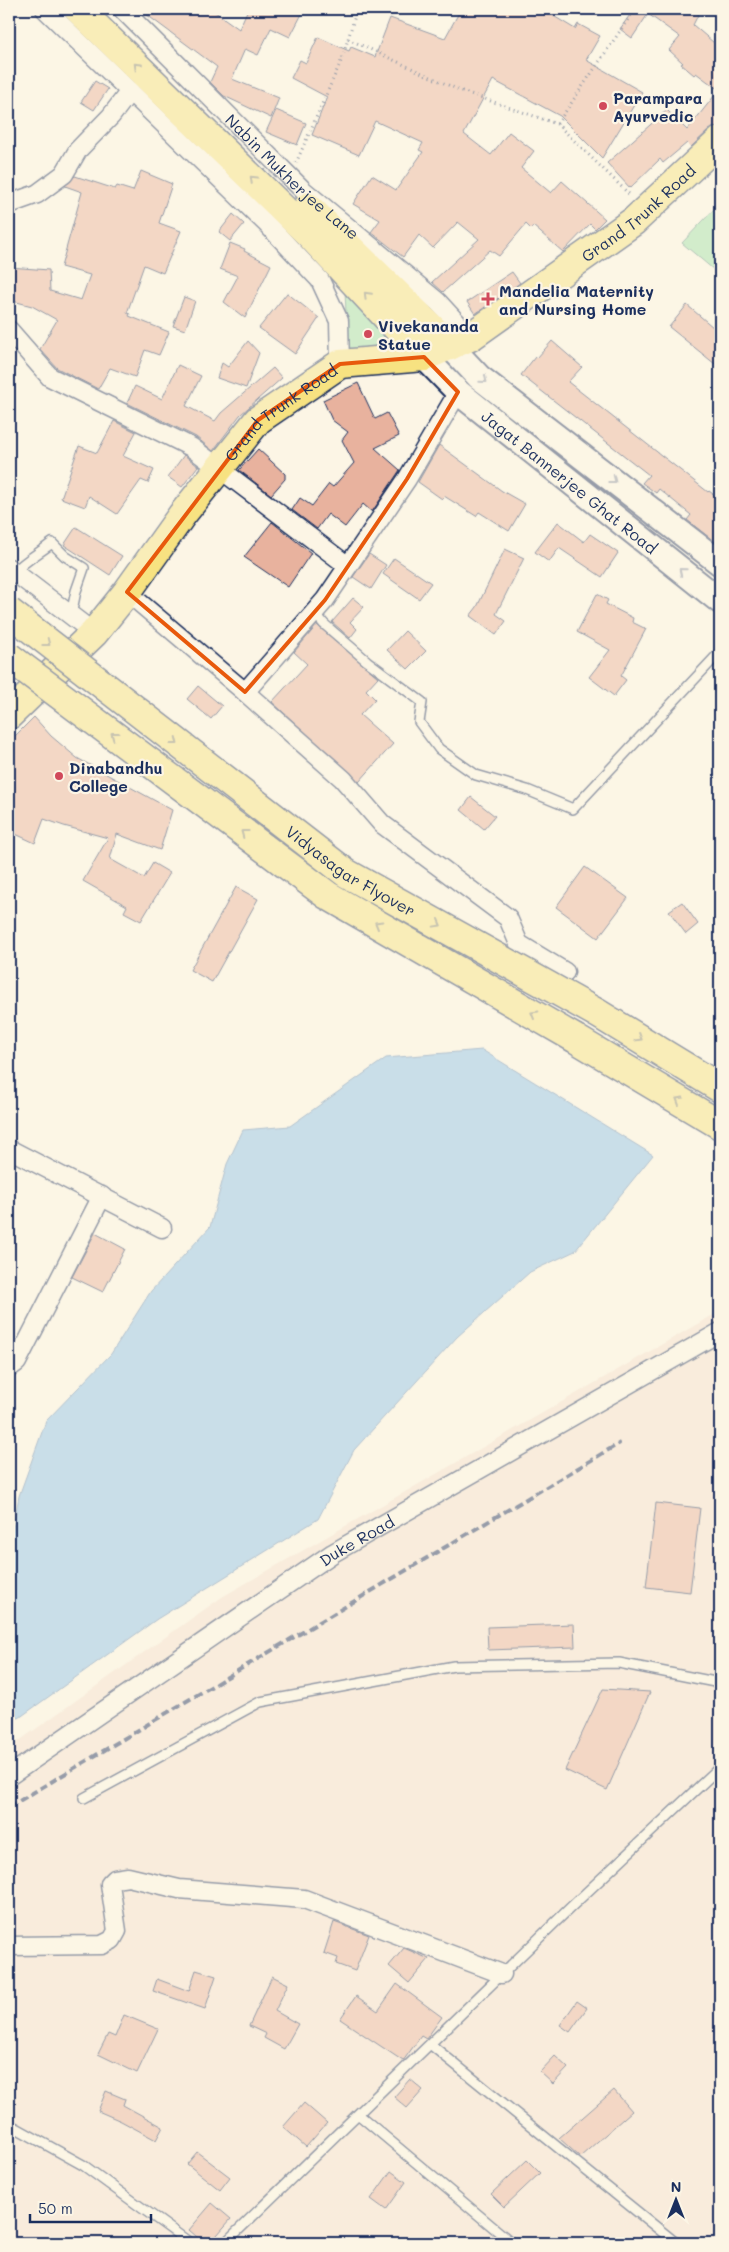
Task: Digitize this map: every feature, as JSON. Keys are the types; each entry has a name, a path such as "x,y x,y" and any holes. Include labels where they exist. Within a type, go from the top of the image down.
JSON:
{"main road":[{"path":"78,9 310,235 424,357"},
{"path":"104,9 460,341"},
{"name":"Grand Trunk Road","path":"9,715 94,633 127,592 182,515 258,420 340,364 424,357 460,341 646,210 720,141"},
{"name":"Jagat Bannerjee Ghat Road","path":"460,341 479,377 720,563"},
{"name":"Jagat Bannerjee Ghat Road","path":"424,357 458,392 720,601"},
{"name":"Vidyasagar Flyover","path":"9,612 346,873 597,1013 720,1088"},
{"name":"Vidyasagar Flyover","path":"9,657 327,895 576,1039 720,1126"}],"street":[{"path":"45,9 267,224 320,280 339,321 340,364"},
{"name":"Nabin Mukherjee Lane","path":"122,9 302,190 438,302 460,341"},
{"path":"9,204 38,194 64,174 78,150 111,116 130,91"},
{"path":"9,330 50,377 191,447 348,566"},
{"path":"245,692 317,610 407,479 458,392"},
{"path":"12,570 94,633"},
{"path":"127,592 245,692 342,779 382,824 508,918 519,944 565,972"},
{"path":"9,1149 162,1228"},
{"path":"9,1368 17,1362 102,1196"},
{"name":"Duke Road","path":"9,1776 333,1553 720,1332"},
{"path":"9,1946 102,1944 112,1940 117,1931 110,1884 116,1879 128,1877 178,1889 304,1899 502,1974"}],"lane":[{"path":"12,570 28,558 37,555 52,543 65,556 84,568 76,591 71,615"},
{"path":"317,610 319,618 324,624 367,661 422,702 419,722 439,749 476,775 527,790 573,809 720,652"},
{"path":"84,1798 260,1702 454,1666 618,1663 720,1682"},
{"path":"225,2243 502,1974 720,1767"},
{"path":"430,2044 676,2243"},
{"path":"358,2114 512,2243"},
{"path":"9,2124 83,2166 190,2243"}],"path":[{"path":"290,177 342,59 357,9"},
{"path":"557,124 635,9"},
{"path":"348,39 459,90 557,124 646,210"}],"highlighted area":[{"path":"424,357 458,392 407,479 325,600 245,692 127,592 258,420 340,364"}],"shaded area":[{"path":"720,1311 720,2243 9,2243 9,1748 222,1597"}],"green space":[{"path":"720,203 720,275 682,243"},
{"path":"345,292 372,319 386,340 384,345 353,355 348,352"}],"water":[{"path":"482,1050 653,1155 575,1251 530,1272 457,1337 354,1450 318,1519 157,1619 19,1718 9,1715 9,1550 19,1496 46,1421 111,1354 151,1291 210,1227 227,1164 243,1130 290,1126 386,1058"}],"building":[{"path":"139,9 211,9 239,29 248,9 296,9 303,12 290,37 271,28 258,55 245,49 232,79 279,98 271,118 224,96 210,82 217,67"},
{"path":"461,9 542,9 575,29 578,24 600,36 586,60 642,92 602,158 560,116 493,80 464,134 491,155 509,132 534,151 521,168 551,193 562,181 605,219 595,229 590,224 563,252 533,226 531,229 526,224 499,256 490,250 443,292 432,282 479,239 458,222 433,248 419,235 403,257 371,232 380,220 353,204 372,175 396,190 423,152 419,150 423,143 375,121 359,155 312,135 327,97 291,78 300,60 306,63 318,37 349,51 351,47 375,57 390,18 445,38"},
{"path":"634,9 701,9 693,25 720,48 720,125 709,130 691,147 687,143 663,163 660,159 630,188 607,163 667,110 687,130 719,90 696,73 694,75 681,64 683,63 669,50 680,37 648,14 632,38 620,29"},
{"path":"95,81 108,89 94,110 81,102"},
{"path":"276,110 306,123 297,145 266,132"},
{"path":"141,171 172,184 159,223 181,231 163,273 144,265 127,313 130,314 129,316 169,332 159,355 145,350 135,377 110,368 98,389 57,368 40,349 57,320 32,306 9,300 9,267 49,270 50,291 81,300 90,275 61,267 82,192 65,186 75,176 115,189 117,186 133,191"},
{"path":"233,214 244,224 230,241 219,232"},
{"path":"230,243 245,249 244,251 271,265 245,318 224,302 238,276 220,269"},
{"path":"512,272 520,283 475,314 467,302"},
{"path":"287,293 319,318 295,354 259,328"},
{"path":"184,297 195,301 185,330 173,326"},
{"path":"687,305 720,333 720,368 669,327"},
{"path":"248,341 259,353 246,388 217,378 222,363 228,367"},
{"path":"552,341 582,367 568,382 708,492 720,499 720,546 687,520 691,515 659,489 656,493 642,483 649,475 521,375 535,357 537,358"},
{"path":"178,365 201,376 186,406 215,421 221,413 273,368 282,378 240,415 213,451 196,437 127,403 135,386 162,399"},
{"path":"358,383 375,419 387,413 399,436 375,448 400,470 372,512 363,504 345,527 328,514 317,529 292,510 300,498 312,506 329,484 333,487 354,463 342,440 348,432 332,420 323,400"},
{"path":"114,421 136,432 123,456 154,470 148,483 141,480 117,514 89,496 85,507 61,498 79,446 97,453"},
{"path":"439,445 502,491 525,504 509,531 479,512 476,516 444,496 442,499 418,482"},
{"path":"258,449 285,474 285,479 271,495 239,470"},
{"path":"184,455 198,466 182,487 168,477"},
{"path":"272,522 311,553 288,587 244,557"},
{"path":"558,522 584,542 590,534 618,553 602,577 559,548 549,562 535,552"},
{"path":"76,527 122,556 110,575 64,545"},
{"path":"505,549 524,558 496,614 506,621 496,635 470,616 477,607"},
{"path":"369,554 386,565 371,589 353,577"},
{"path":"394,558 431,583 419,599 383,574"},
{"path":"597,594 608,600 606,604 633,618 632,622 646,629 621,676 626,680 614,696 589,677 610,650 577,632"},
{"path":"353,598 364,607 350,622 357,629 350,638 332,622"},
{"path":"317,625 378,677 366,690 375,699 360,715 393,744 359,782 272,702 307,664 294,652"},
{"path":"405,631 426,651 408,669 387,650"},
{"path":"198,686 222,706 211,719 187,699"},
{"name":"Dinabandhu College","path":"34,717 51,736 77,758 172,810 160,850 117,834 110,859 144,878 153,863 170,873 141,921 124,912 127,906 83,881 108,838 44,819 35,843 9,831 9,742"},
{"path":"471,797 495,816 484,829 461,810"},
{"path":"585,867 628,898 598,938 556,907"},
{"path":"236,887 258,899 212,982 190,970"},
{"path":"682,902 698,924 686,934 669,911"},
{"path":"95,1233 125,1249 103,1292 72,1277"},
{"path":"656,1503 700,1508 690,1592 646,1587"},
{"path":"574,1624 575,1647 488,1650 487,1627"},
{"path":"603,1689 650,1692 607,1790 565,1770"},
{"path":"334,1922 369,1935 355,1971 336,1964 338,1958 324,1953"},
{"path":"404,1948 429,1959 409,1983 389,1966"},
{"path":"196,1970 216,1976 205,2009 153,1991 157,1979 189,1991"},
{"path":"272,1976 288,1984 275,2011 298,2024 284,2049 264,2038 266,2034 249,2026"},
{"path":"397,1984 442,2017 426,2039 421,2036 403,2061 340,2019 356,1996 378,2011"},
{"path":"577,2001 587,2008 570,2032 560,2025"},
{"path":"124,2015 158,2029 137,2073 98,2054 108,2034 115,2037"},
{"path":"555,2056 568,2068 553,2084 540,2072"},
{"path":"410,2079 423,2090 407,2108 394,2097"},
{"path":"614,2090 632,2111 580,2157 559,2138"},
{"path":"106,2091 125,2099 123,2105 163,2127 156,2140 98,2111"},
{"path":"304,2103 327,2123 306,2147 283,2127"},
{"path":"197,2152 230,2177 220,2190 187,2164"},
{"path":"527,2160 540,2173 504,2207 491,2194"},
{"path":"391,2171 406,2182 386,2210 371,2199"},
{"path":"212,2203 231,2219 210,2243 204,2243 189,2230"}],"railway":[{"path":"9,1807 620,1443"}],"place":[{"name":"Parampara Ayurvedic","path":"603,106"},
{"name":"Mandelia Maternity and Nursing Home","path":"488,299"},
{"name":"Vivekananda Statue","path":"368,334"},
{"name":"Dinabandhu College","path":"59,776"}]}
